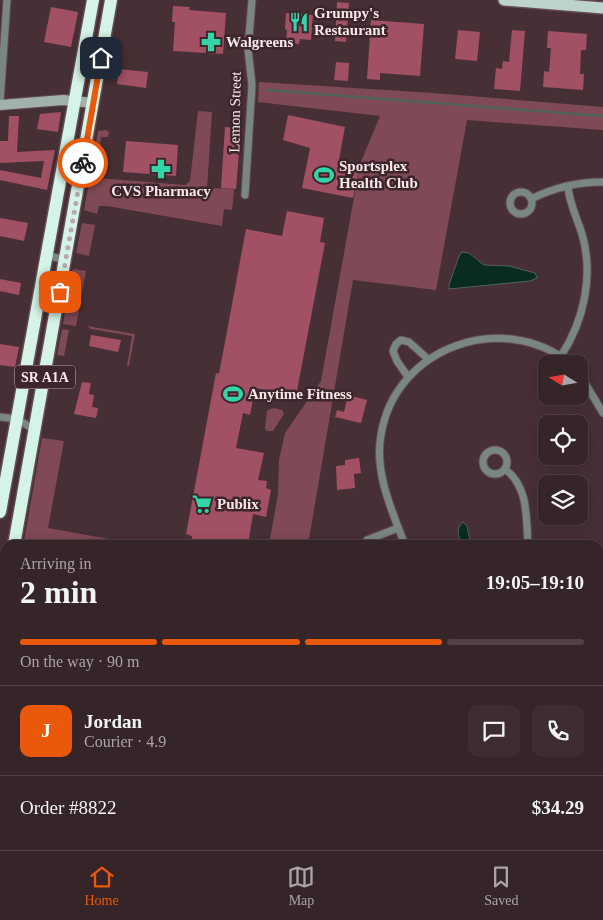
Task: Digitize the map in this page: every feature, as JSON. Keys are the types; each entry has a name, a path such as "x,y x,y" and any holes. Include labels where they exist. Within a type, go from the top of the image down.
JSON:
{"highway":[{"name":"SR A1A","path":"0,512 93,0"},
{"name":"SR A1A","path":"15,540 111,0"}],"main road":[{"path":"504,0 603,8"}],"street":[{"path":"7,0 0,103 74,101 93,103"},
{"name":"Lemon Street","path":"245,195 252,85 248,49 252,0"},
{"path":"531,199 568,186 588,182 603,182"},
{"path":"562,355 569,345 580,318 587,272 583,236 571,204 568,186"},
{"path":"46,255 66,260"},
{"path":"403,540 385,488 379,458 380,435 387,409 397,390 408,376 428,359 446,349 478,339 497,338 528,343 559,355"},
{"path":"408,376 392,351 396,344 401,340 409,342 428,359"},
{"path":"588,388 603,412"},
{"path":"0,417 17,419 35,430"},
{"path":"505,469 512,474 521,490 526,508 528,540"},
{"path":"367,540 398,528"}],"shaded area":[{"path":"259,82 433,93 603,107 603,130 467,120 436,290 353,280 309,540 270,540 278,494 279,460 285,433 321,381 360,164 380,116 258,102"},
{"path":"198,111 212,112 207,188 234,189 232,210 224,209 222,226 107,206 99,206 97,214 84,210 98,131 106,130 109,132 108,137 101,137 98,178 185,185 190,181"},
{"path":"95,134 81,210 93,136"},
{"path":"82,223 95,225 89,256 76,253"},
{"path":"462,252 469,253 484,265 509,266 535,273 537,278 530,281 449,289 459,256"},
{"path":"73,269 86,271 76,326 63,324"},
{"path":"87,326 135,334 129,366 127,366 132,336 91,329"},
{"path":"62,329 69,330 64,356 57,355"},
{"path":"274,408 282,410 284,414 273,431 267,431 265,429 267,411"},
{"path":"42,438 64,441 48,528 114,540 24,540"},
{"path":"463,522 467,526 470,540 460,540 458,530"}],"building":[{"path":"337,2 349,3 346,42 335,41"},
{"name":"Walgreens","path":"173,6 190,7 189,10 226,13 223,54 173,51 175,22 172,22"},
{"path":"51,7 78,12 71,47 44,42"},
{"name":"Grumpy's Restaurant","path":"286,13 313,15 311,40 300,39 299,44 286,43"},
{"path":"371,20 424,24 420,76 380,73 380,80 367,79"},
{"path":"458,30 480,32 477,61 455,59"},
{"path":"512,30 525,31 520,91 494,89 496,68 502,69 503,61 509,62"},
{"path":"548,31 587,34 586,50 581,50 580,74 584,74 583,90 543,87 544,71 549,72 551,48 547,48"},
{"path":"336,62 349,63 348,81 334,80"},
{"path":"119,69 148,72 146,88 117,84"},
{"path":"61,112 58,132 37,129 40,114"},
{"path":"288,115 345,127 339,160 360,164 353,198 302,188 310,148 283,140"},
{"path":"9,116 19,116 17,152 55,150 47,190 0,180 0,170 41,178 44,161 0,163 0,141 8,141"},
{"path":"225,127 241,128 236,189 221,188"},
{"name":"CVS Pharmacy","path":"126,141 178,145 176,176 123,172"},
{"path":"287,211 324,218 320,242 325,243 296,396 255,388 250,415 243,413 236,448 264,453 258,480 267,481 266,488 271,490 266,517 253,514 249,540 192,540 192,536 186,534 216,373 219,374 246,229 282,236"},
{"path":"0,218 28,223 24,241 0,236"},
{"path":"0,279 21,283 19,295 0,291"},
{"path":"91,335 121,340 118,352 89,346"},
{"path":"0,344 19,347 15,367 0,365"},
{"path":"82,382 91,383 89,394 94,395 92,407 98,408 96,418 74,414"},
{"path":"348,395 367,400 361,423 335,417 337,410 344,412"},
{"path":"359,458 361,473 354,474 355,488 337,490 336,466 345,465 345,460"}],"waterway":[{"path":"267,90 603,116"}],"way so far":[{"path":"60,292 83,163"}],"place":[{"name":"Grumpy's Restaurant","path":"299,22"},
{"name":"Walgreens","path":"211,42"},
{"name":"CVS Pharmacy","path":"161,169"},
{"name":"Sportsplex Health Club","path":"324,175"},
{"name":"Anytime Fitness","path":"233,394"},
{"name":"Publix","path":"202,504"}],"route":[{"path":"83,163 101,58"}]}
